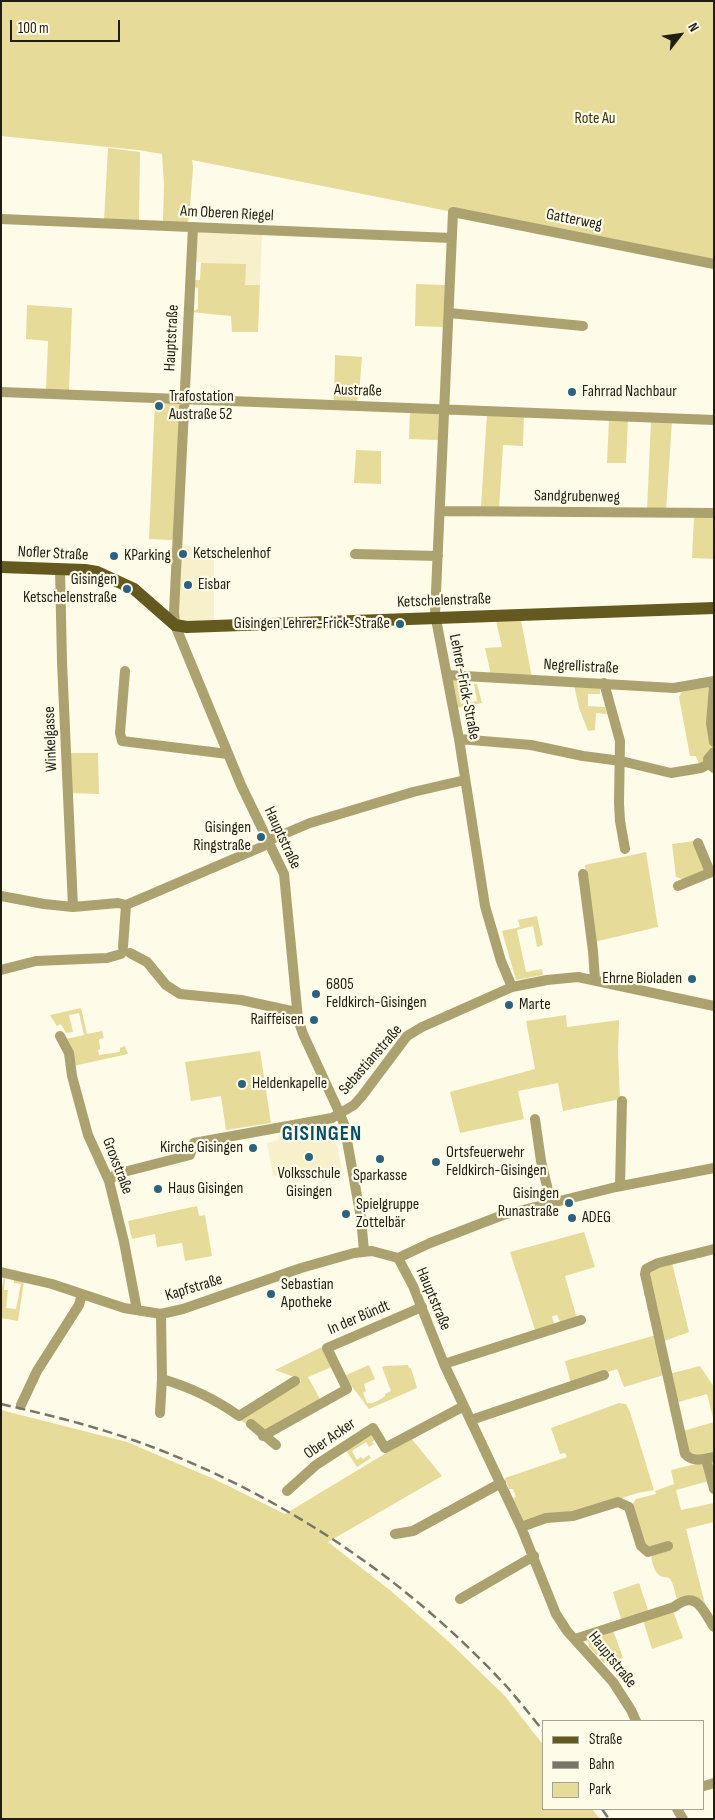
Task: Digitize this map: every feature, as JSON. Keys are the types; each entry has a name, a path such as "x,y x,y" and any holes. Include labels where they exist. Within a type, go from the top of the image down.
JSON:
{"main road":[{"name":"Nofler Straße","path":"1,567 91,571 134,588 175,625"},
{"name":"Ketschelenstraße","path":"175,625 187,627 714,608"}],"street":[{"name":"Gatterweg","path":"451,238 453,212 714,264"},
{"name":"Am Oberen Riegel","path":"1,219 451,238"},
{"name":"Hauptstraße","path":"192,227 174,612 175,625 247,798 284,874 296,1012 303,1034 340,1114 358,1199 364,1251 372,1251 398,1258 408,1275 444,1364 534,1556 556,1614 616,1687 635,1720"},
{"name":"Lehrer-Frick-Straße","path":"451,238 435,614 459,739 485,906 501,961 512,987"},
{"path":"449,313 584,326"},
{"name":"Austraße","path":"1,392 714,420"},
{"name":"Sandgrubenweg","path":"440,511 714,513"},
{"path":"355,554 438,556"},
{"name":"Winkelgasse","path":"60,570 72,907"},
{"path":"714,608 714,614"},
{"path":"125,670 120,733 122,741 228,754"},
{"name":"Negrellistraße","path":"447,675 674,688 684,688 714,681"},
{"path":"604,683 620,741 620,821 625,849"},
{"path":"714,687 711,723 714,742"},
{"path":"459,739 531,744 672,773 712,766 709,756 714,752"},
{"path":"1,896 72,907 118,903 126,905 266,845 272,839 310,823 413,792 465,780"},
{"path":"678,886 712,871 698,843"},
{"path":"583,874 595,980"},
{"path":"124,951 126,905"},
{"path":"1,970 36,961 107,958 124,951 147,962 166,985 173,991 184,995 241,1000 296,1012"},
{"name":"Sebastianstraße","path":"340,1114 354,1105 362,1096 412,1032 512,987 568,977 595,980 714,1006"},
{"name":"Groxstraße","path":"60,1036 69,1053 72,1076 88,1135 109,1181 124,1242 137,1310"},
{"path":"620,1186 622,1101"},
{"path":"109,1181 116,1174 190,1156 194,1143 318,1121 340,1114"},
{"path":"535,1119 541,1161 551,1203"},
{"path":"398,1258 503,1214 620,1186 714,1168"},
{"path":"714,1249 658,1263 646,1269 645,1274 683,1448 685,1454 690,1459 705,1459 714,1489"},
{"name":"Kapfstraße","path":"1,1272 31,1279 105,1302 161,1314 183,1310 301,1268 364,1251"},
{"path":"21,1405 37,1371 79,1305 82,1294"},
{"name":"In der Bündt","path":"263,1436 347,1390 328,1348 422,1307"},
{"path":"160,1414 162,1379 161,1314"},
{"path":"444,1364 581,1320"},
{"path":"471,1420 604,1375"},
{"path":"162,1379 182,1384 195,1390 239,1416 295,1381"},
{"name":"Ober Acker","path":"288,1490 316,1465 373,1428 385,1448 464,1406"},
{"path":"251,1424 276,1445"},
{"path":"395,1534 413,1531 501,1483"},
{"path":"521,1527 546,1518 574,1516 618,1502 624,1503 629,1507 641,1546 644,1550 648,1552 668,1546"},
{"path":"460,1599 534,1556"},
{"path":"575,1639 674,1607 689,1600 696,1601 702,1606 714,1627"}],"shaded area":[{"path":"196,231 262,234 260,285 200,283 201,262 193,261"},
{"name":"Ketschelenhof","path":"180,546 214,547 214,620 183,622 178,619"},
{"path":"332,1124 343,1174 290,1183 288,1173 273,1176 267,1143 279,1140 278,1135"}],"green space":[{"name":"Rote Au","path":"1,1 714,1 714,260 453,212 192,160 189,219 187,223 166,223 163,220 164,185 162,154 1,136"},
{"path":"108,148 140,152 139,222 104,221"},
{"path":"201,263 246,264 245,285 260,285 258,332 232,332 231,316 191,312 198,309 198,288 192,287 192,280 200,280"},
{"path":"416,284 445,285 443,327 415,326"},
{"path":"27,305 72,308 69,390 46,390 48,341 26,339"},
{"path":"335,355 362,357 359,395 356,403 334,402"},
{"path":"155,400 178,403 180,407 175,538 171,540 149,539"},
{"path":"410,411 437,413 439,415 438,440 409,439"},
{"path":"487,414 524,415 523,446 503,445 499,509 482,508 481,506"},
{"path":"609,419 628,420 626,463 607,463"},
{"path":"651,421 672,421 666,511 647,510"},
{"path":"356,450 381,451 381,484 354,483"},
{"path":"694,516 714,516 714,559 692,558"},
{"path":"521,620 532,678 491,675 485,648 502,647 496,621"},
{"path":"452,679 464,680 467,692 459,693 461,704 477,701 474,684 477,684 482,703 457,708"},
{"path":"574,685 600,687 600,694 588,694 588,706 605,707 607,714 596,713 595,730 588,731 579,708"},
{"path":"710,686 709,724 712,750 707,761 699,765 696,756 690,756 679,697 682,692"},
{"path":"68,753 98,753 99,794 69,793"},
{"path":"694,841 706,869 685,880 676,877 672,844"},
{"path":"646,852 658,927 594,942 585,865"},
{"path":"537,916 543,945 537,947 533,926 517,930 526,972 542,969 543,975 516,980 502,931 520,927 518,920"},
{"path":"81,1008 87,1034 102,1031 104,1038 99,1039 99,1055 120,1052 120,1048 125,1046 128,1054 73,1066 66,1039 84,1035 79,1013 69,1015 73,1032 66,1033 61,1024 57,1026 50,1015"},
{"path":"566,1015 567,1027 619,1020 620,1099 563,1111 558,1083 518,1091 524,1119 460,1133 450,1092 535,1069 526,1021"},
{"path":"260,1051 271,1123 226,1130 221,1096 191,1101 185,1062"},
{"path":"197,1206 199,1216 205,1215 212,1256 185,1261 182,1243 157,1247 155,1234 132,1239 128,1221"},
{"path":"584,1232 595,1267 565,1276 577,1319 560,1322 557,1315 552,1316 555,1327 536,1333 510,1252"},
{"path":"672,1263 689,1332 662,1342 649,1278 650,1271"},
{"path":"4,1276 4,1290 8,1290 6,1308 16,1309 21,1284 14,1283 14,1279 24,1281 18,1321 1,1318 1,1294"},
{"path":"656,1335 664,1375 624,1387 617,1369 571,1384 565,1361"},
{"path":"324,1346 334,1366 308,1377 321,1401 266,1431 252,1423 246,1424 238,1418 302,1380 275,1370"},
{"path":"369,1365 375,1379 364,1384 366,1391 363,1393 367,1403 377,1401 391,1391 382,1367 385,1366 408,1365 411,1368 417,1388 369,1409 344,1376"},
{"path":"700,1366 714,1387 714,1422 707,1394 675,1403 669,1374"},
{"path":"619,1403 626,1404 630,1412 654,1490 638,1493 570,1514 524,1521 513,1498 516,1497 513,1489 509,1489 505,1478 567,1457 565,1453 560,1454 551,1428"},
{"path":"1,1410 127,1442 214,1479 285,1514 411,1438 442,1476 328,1542 391,1591 448,1641 505,1696 542,1743 542,1810 593,1810 600,1819 1,1819"},
{"path":"714,1422 714,1454 696,1458 688,1451 683,1431"},
{"path":"372,1434 377,1438 372,1442 374,1444 369,1447 366,1442 352,1451 357,1460 369,1455 371,1458 357,1467 345,1449"},
{"path":"700,1463 703,1464 709,1481 676,1490 681,1510 714,1503 714,1522 686,1529 706,1608 679,1602 670,1579 657,1573 652,1563 652,1549 644,1545 632,1505 636,1499 656,1494 655,1491 674,1484 671,1470"},
{"path":"639,1583 649,1613 622,1622 613,1592"},
{"path":"673,1611 683,1638 652,1649 643,1620"},
{"path":"613,1630 623,1658 604,1663 589,1647 588,1640"}],"railway":[{"path":"1,1404 67,1420 133,1440 186,1460 237,1484 287,1511 336,1541 426,1609 508,1688 542,1730"},
{"path":"603,1810 609,1819"}],"place":[{"name":"Fahrrad Nachbaur","path":"572,392"},
{"name":"Trafostation Austraße 52","path":"159,406"},
{"name":"Ketschelenhof","path":"183,554"},
{"name":"KParking","path":"114,556"},
{"name":"Eisbar","path":"188,585"},
{"name":"Gisingen Ketschelenstraße","path":"127,589"},
{"name":"Gisingen Lehrer-Frick-Straße","path":"400,624"},
{"name":"Gisingen Ringstraße","path":"261,837"},
{"name":"Ehrne Bioladen","path":"692,979"},
{"name":"6805 Feldkirch-Gisingen","path":"316,994"},
{"name":"Marte","path":"509,1005"},
{"name":"Raiffeisen","path":"314,1020"},
{"name":"Heldenkapelle","path":"242,1084"},
{"name":"Kirche Gisingen","path":"253,1148"},
{"name":"Volksschule Gisingen","path":"309,1157"},
{"name":"Sparkasse","path":"380,1159"},
{"name":"Ortsfeuerwehr Feldkirch-Gisingen","path":"436,1162"},
{"name":"Haus Gisingen","path":"158,1189"},
{"name":"Gisingen Runastraße","path":"569,1203"},
{"name":"Spielgruppe Zottelbär","path":"346,1214"},
{"name":"ADEG","path":"572,1218"},
{"name":"Sebastian Apotheke","path":"271,1294"}],"district":[{"name":"GISINGEN","path":"322,1135"}]}
